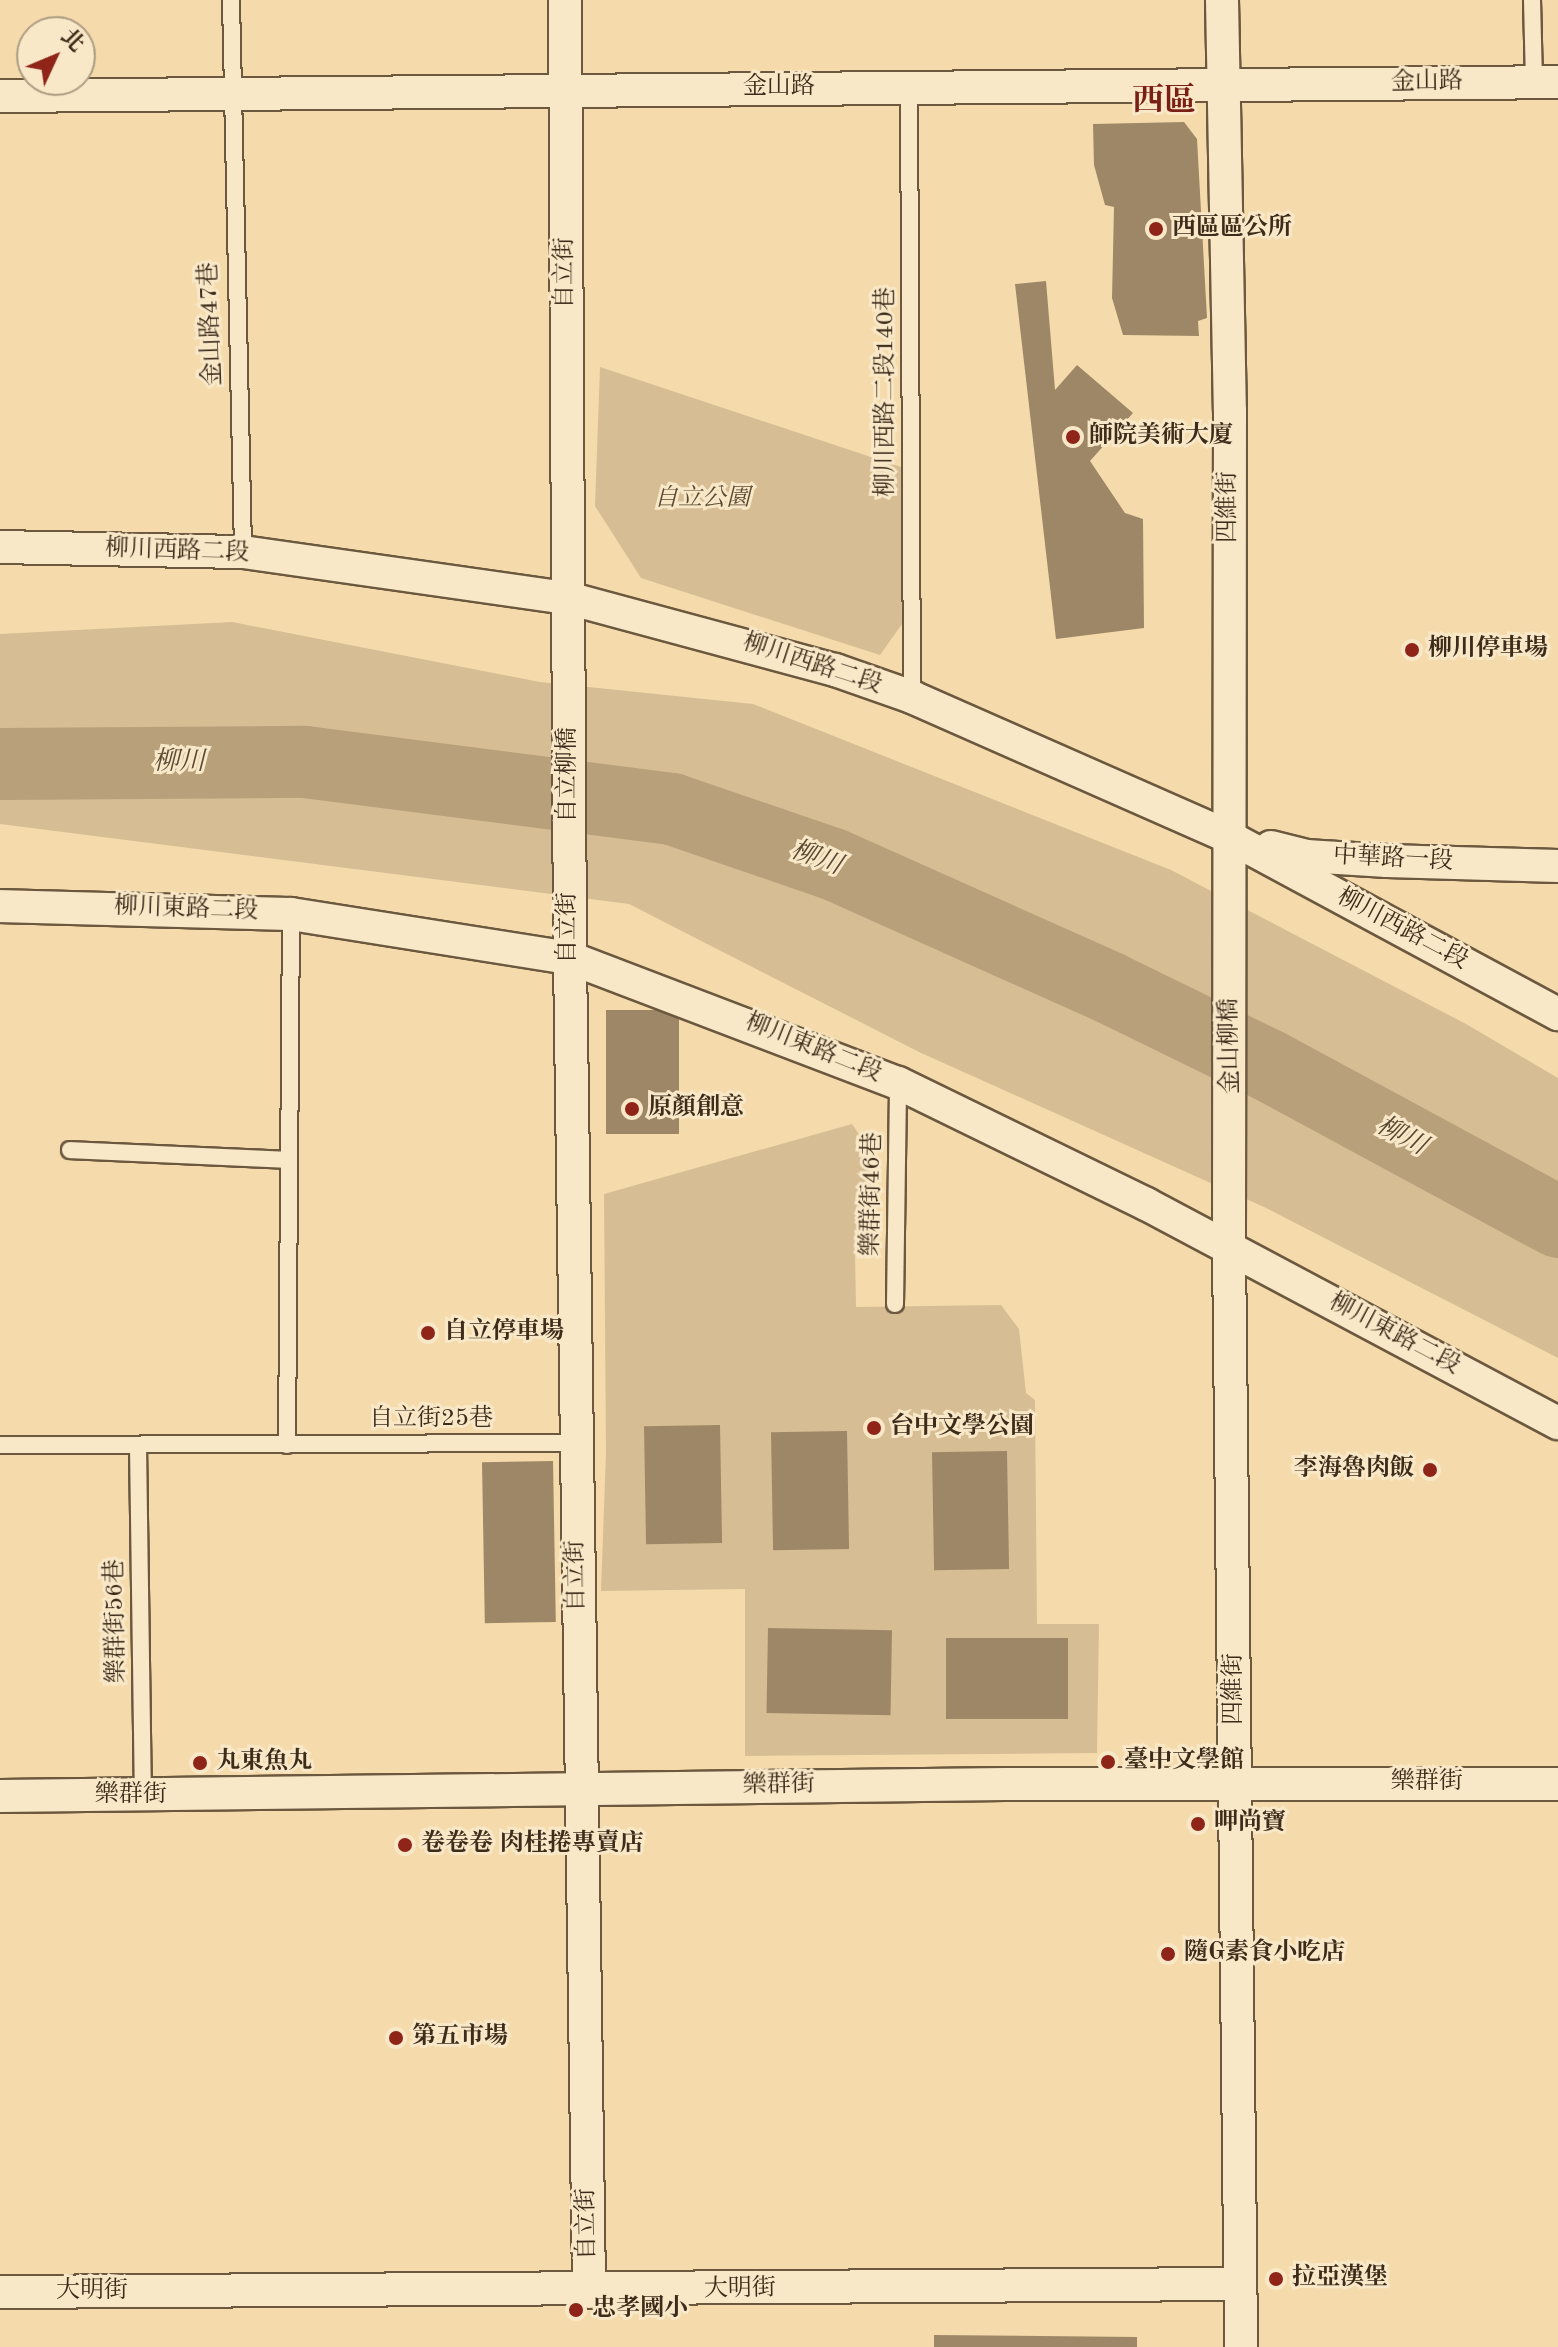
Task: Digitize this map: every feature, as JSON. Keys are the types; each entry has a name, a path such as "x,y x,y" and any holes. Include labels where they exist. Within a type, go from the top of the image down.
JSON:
{"street":[{"name":"自立街","path":"565,0 569,690"},
{"name":"四維街","path":"1222,0 1230,966"},
{"name":"金山路","path":"0,96 1546,82"},
{"name":"柳川西路二段","path":"0,547 243,552 568,598 707,632 912,697 1229,837 1558,1014"},
{"name":"自立柳橋","path":"569,690 569,861"},
{"name":"中華路一段","path":"1229,837 1306,856 1558,866"},
{"name":"自立街","path":"569,861 589,2292"},
{"name":"柳川東路二段","path":"0,906 291,914 570,958 898,1083 1229,1248 1558,1423"},
{"name":"金山柳橋","path":"1230,966 1232,1127"},
{"name":"四維街","path":"1232,1127 1229,1248 1241,2347"},
{"name":"樂群街","path":"0,1796 1235,1783 1558,1784"},
{"name":"大明街","path":"0,2292 589,2292 1240,2284"}],"lane":[{"name":"金山路47巷","path":"231,0 230,94 243,552"},
{"path":"1532,0 1546,82"},
{"name":"柳川西路二段140巷","path":"909,87 912,697"},
{"path":"287,1445 291,914"},
{"name":"樂群街46巷","path":"895,1304 898,1083"},
{"path":"70,1150 288,1160"},
{"name":"自立街25巷","path":"0,1445 575,1443"},
{"name":"樂群街56巷","path":"138,1445 143,1796"}],"green space":[{"name":"自立公園","path":"600,367 901,467 902,624 880,655 641,578 595,506"},
{"path":"232,622 540,682 753,704 1171,870 1466,1024 1558,1078 1558,1358 1264,1207 919,1052 629,904 0,824 0,634"},
{"name":"台中文學公園","path":"852,1124 875,1158 877,1236 855,1252 856,1307 1001,1305 1019,1329 1026,1393 1035,1400 1037,1624 1099,1624 1097,1753 745,1756 745,1589 601,1591 606,1453 604,1194"}],"building":[{"name":"西區區公所","path":"1184,122 1197,139 1207,318 1198,321 1199,336 1123,335 1112,298 1114,207 1105,205 1094,165 1093,124"},
{"name":"師院美術大廈","path":"1046,281 1055,390 1077,365 1133,413 1090,461 1125,513 1143,519 1144,628 1056,639 1015,284"},
{"path":"606,1010 679,1010 679,1134 606,1134"},
{"path":"720,1425 722,1543 646,1544 644,1426"},
{"path":"847,1431 849,1549 773,1550 771,1432"},
{"path":"1007,1451 1009,1569 934,1570 932,1452"},
{"path":"553,1461 556,1622 485,1623 482,1462"},
{"path":"768,1628 892,1630 890,1715 767,1713"},
{"path":"946,1638 1068,1638 1068,1719 946,1719"},
{"path":"934,2335 1137,2337 1137,2347 934,2347"}],"waterway":[{"name":"柳川","path":"0,764 305,762 672,809 833,864 1110,988 1268,1065 1558,1222"}],"place":[{"name":"西區區公所","path":"1156,229"},
{"name":"師院美術大廈","path":"1073,437"},
{"name":"柳川停車場","path":"1412,650"},
{"name":"原顏創意","path":"632,1109"},
{"name":"自立停車場","path":"428,1333"},
{"name":"台中文學公園","path":"874,1428"},
{"name":"李海魯肉飯","path":"1430,1470"},
{"name":"臺中文學館","path":"1108,1762"},
{"name":"丸東魚丸","path":"200,1763"},
{"name":"呷尚寶","path":"1198,1824"},
{"name":"卷卷卷 肉桂捲專賣店","path":"405,1845"},
{"name":"隨G素食小吃店","path":"1168,1954"},
{"name":"第五市場","path":"396,2038"},
{"name":"拉亞漢堡","path":"1276,2279"},
{"name":"忠孝國小","path":"576,2310"}],"district":[{"name":"西區","path":"1164,102"}]}
